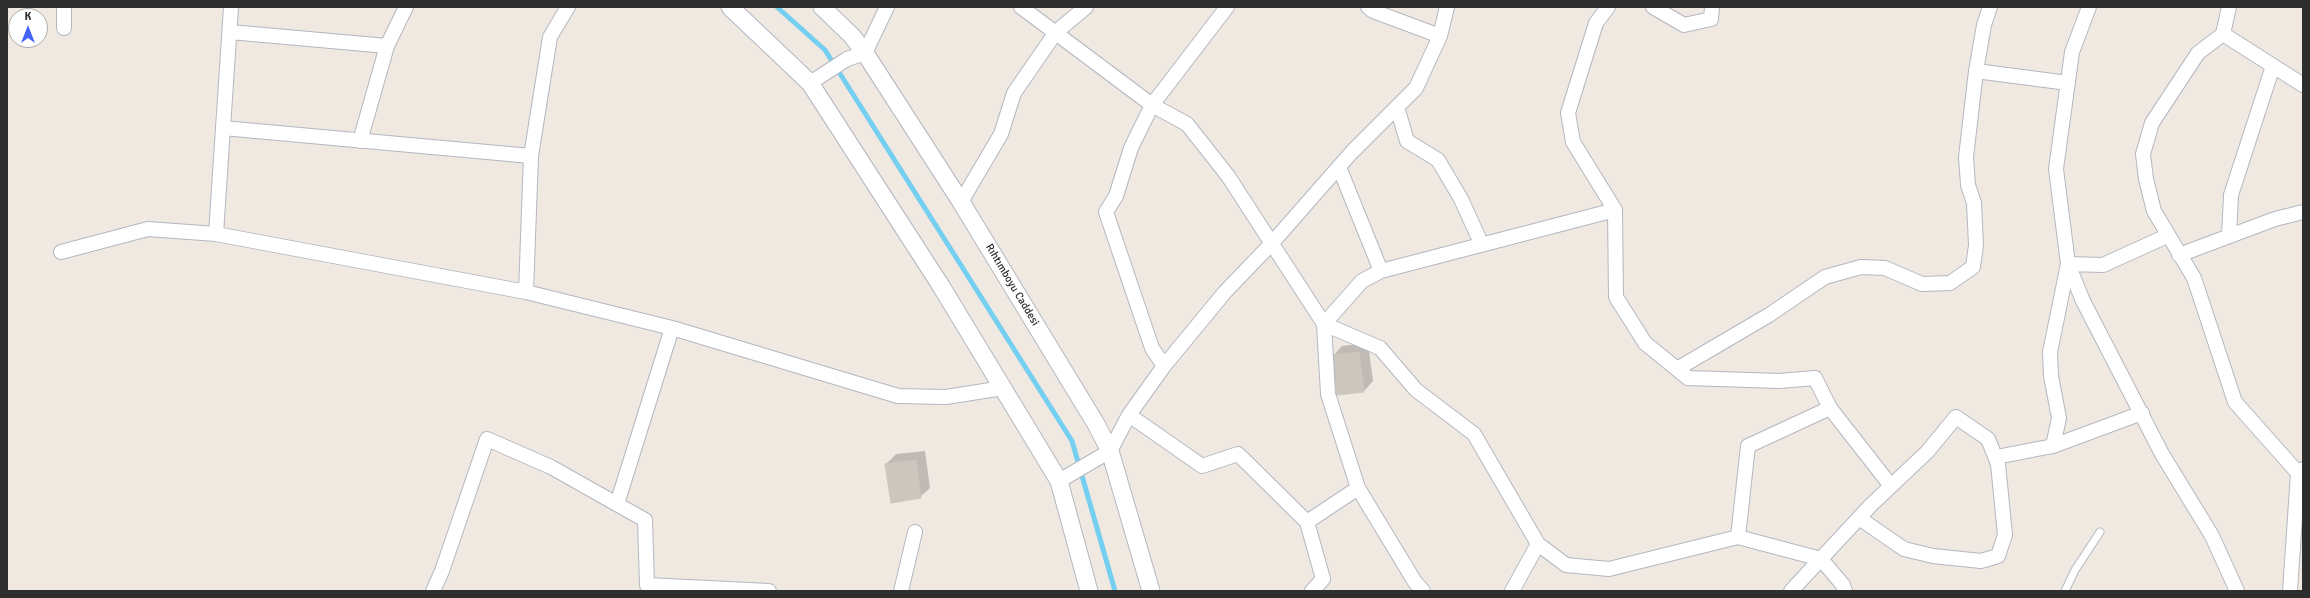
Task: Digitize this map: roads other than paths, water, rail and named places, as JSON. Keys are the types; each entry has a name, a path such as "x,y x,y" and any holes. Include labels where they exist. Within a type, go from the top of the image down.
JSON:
{"street":[{"path":"64,7 64,28"},
{"path":"216,234 231,7"},
{"path":"360,141 387,46 406,7"},
{"path":"526,292 531,156 550,37 568,7"},
{"path":"730,7 816,79 1003,388 1064,478 1089,591"},
{"name":"Rıhtımboyu Caddesi","path":"822,7 852,36 865,53 961,202 1110,451 1151,591"},
{"path":"816,79 847,59 865,53 887,7"},
{"path":"1021,7 1152,105 1187,124 1228,176 1324,324 1328,394 1358,488 1415,582 1423,591"},
{"path":"961,202 1001,134 1014,93 1056,32 1086,7"},
{"path":"1164,366 1152,348 1106,212 1116,196 1131,148 1152,105 1227,7"},
{"path":"1368,7 1373,11 1440,36"},
{"path":"1064,478 1110,451 1129,415 1164,366 1225,292 1272,243 1339,167 1416,88 1440,36 1447,7"},
{"path":"1608,7 1596,23 1568,113 1573,142 1615,210 1616,297 1645,343 1688,378 1779,381 1815,378 1830,408 1891,486"},
{"path":"1653,7 1684,25 1711,19 1712,7"},
{"path":"1677,369 1769,315 1825,277 1861,266 1885,268 1922,284 1950,283 1973,267 1976,245 1974,203 1968,185 1966,157 1976,71 1984,25 1990,7"},
{"path":"2089,7 2072,52 2056,169 2068,264 2083,301 2162,454 2212,536 2237,591"},
{"path":"2229,7 2223,34 2198,53 2152,123 2144,154 2146,179 2154,211 2167,236 2194,278 2235,402 2301,471 2298,538 2290,591"},
{"path":"230,32 387,46"},
{"path":"2223,34 2303,85"},
{"path":"2229,236 2231,195 2273,66"},
{"path":"1976,71 2068,83"},
{"path":"1397,107 1407,141 1438,160 1461,199 1482,245"},
{"path":"223,128 531,156"},
{"path":"1339,167 1381,271"},
{"path":"1324,324 1362,281 1381,271 1615,210"},
{"path":"2179,255 2275,219 2303,212"},
{"path":"60,252 148,229 216,234 526,292 672,328 898,396 946,398 1003,388"},
{"path":"2068,264 2103,265 2167,236"},
{"path":"2053,446 2058,418 2051,376 2050,352 2068,264"},
{"path":"1324,324 1380,348 1416,390 1474,434 1538,544 1566,565 1609,569 1738,537 1820,559 1842,585 1845,591"},
{"path":"617,504 672,328"},
{"path":"1738,537 1748,446 1830,408"},
{"path":"1996,457 2053,446 2142,413"},
{"path":"1129,415 1202,466 1238,454 1307,522 1323,579 1312,591"},
{"path":"1791,591 1859,518 1927,452 1956,416 1988,439 1998,464 2005,535 1998,556 1981,561 1933,556 1904,549 1859,518"},
{"path":"432,591 442,571 487,439 551,467 645,520 647,585 770,591"},
{"path":"1307,522 1358,488"},
{"path":"901,591 915,532"},
{"path":"1512,591 1538,544"}],"lane":[{"path":"2064,591 2075,570 2100,532"}],"waterway":[{"path":"777,7 825,50 1072,441 1115,591"}]}
